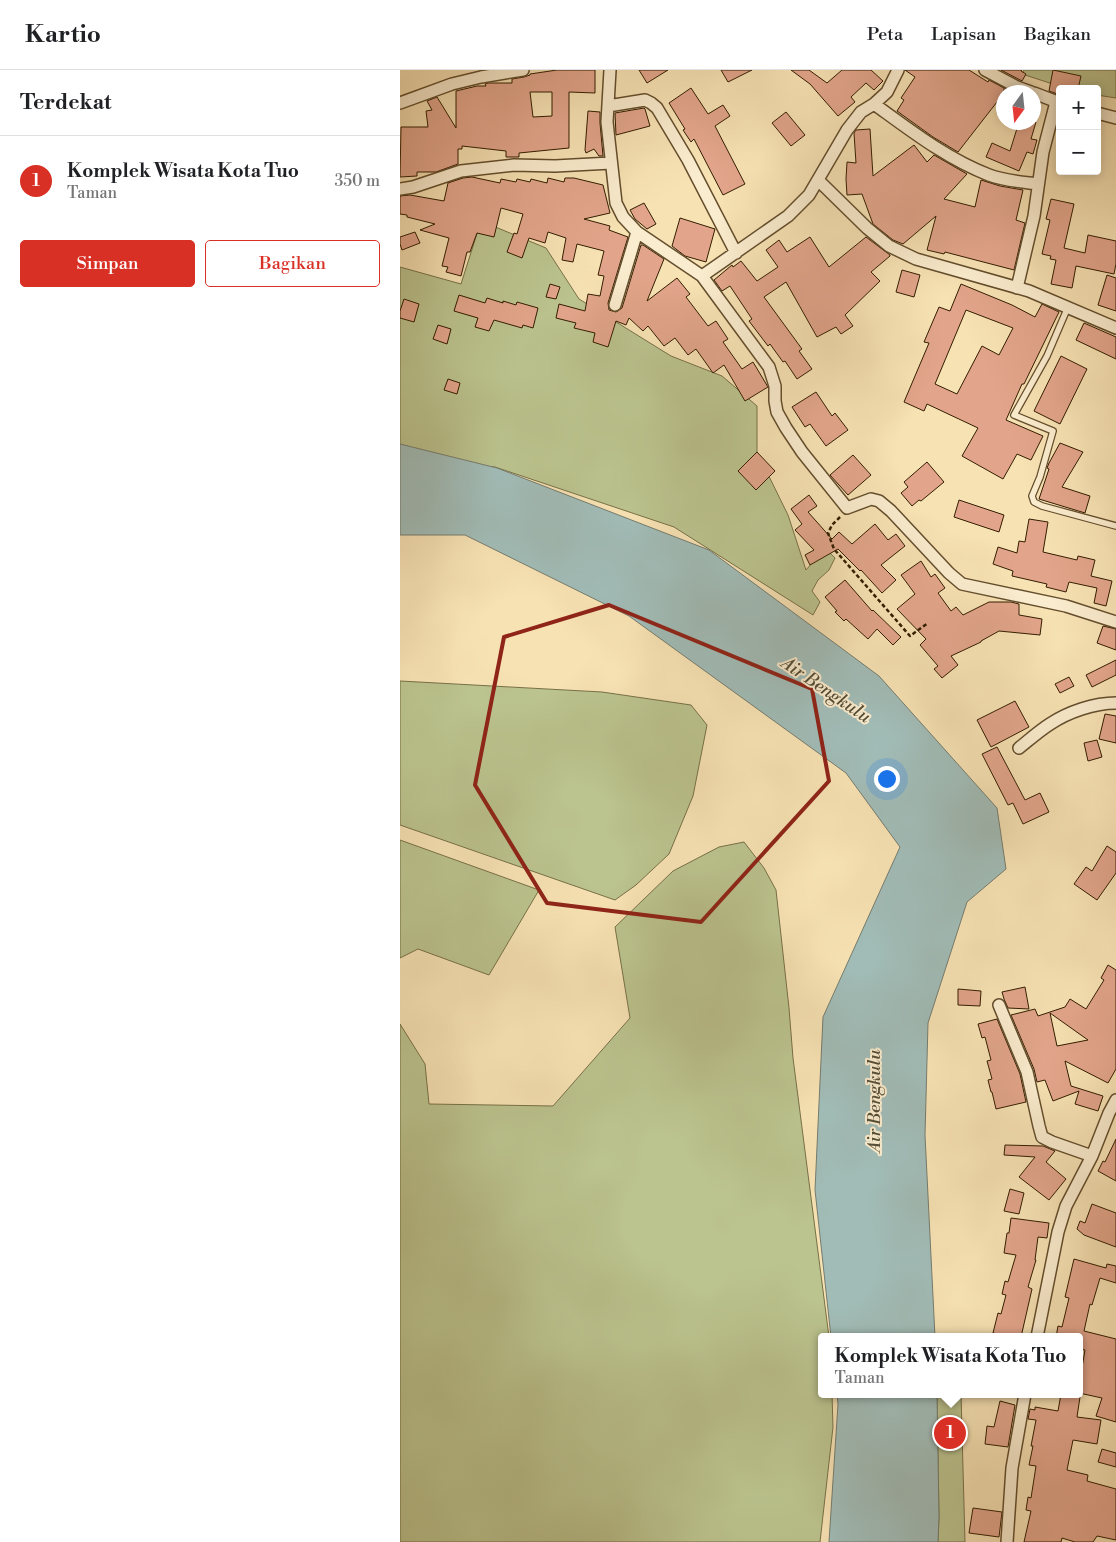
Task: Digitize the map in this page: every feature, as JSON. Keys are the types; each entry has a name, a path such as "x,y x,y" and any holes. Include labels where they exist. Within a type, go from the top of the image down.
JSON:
{"street":[{"path":"400,102 452,84 523,70"},
{"path":"610,70 607,122 616,203 623,217 637,232 702,276 769,367 775,386 777,412 786,428 802,452 847,508 871,499 879,501 962,584 1066,606 1116,622"},
{"path":"702,276 788,216 809,195 847,130 861,112 874,104 887,92 898,70"},
{"path":"985,70 1013,85"},
{"path":"1041,96 1056,101"},
{"path":"608,106 643,100 648,101 657,108 688,160 736,253"},
{"path":"874,104 959,161 990,175 1019,182 1038,184"},
{"path":"1017,288 1034,216 1043,152 1056,109"},
{"path":"1101,114 1116,118"},
{"path":"400,189 413,187 461,171 514,165 555,166 611,163"},
{"path":"818,180 889,246 916,259 1017,288 1116,328"},
{"path":"615,305 637,232"},
{"path":"1019,748 1051,723 1094,705 1116,703"},
{"path":"999,1004 1026,1072 1042,1136 1052,1142 1092,1156"},
{"path":"1038,1333 1058,1232 1066,1206 1092,1156 1116,1100"},
{"path":"1007,1542 1012,1468 1024,1398"}],"lane":[{"path":"1068,308 1047,356 1014,415 1053,431 1040,477 1032,496 1034,502 1042,506 1116,526"}],"path":[{"path":"847,508 832,525 828,533 834,549 910,636 928,623"}],"highlighted area":[{"path":"609,605 812,689 829,781 701,922 547,903 475,785 504,637"}],"green space":[{"path":"1024,70 1116,70 1116,98 1101,96 1101,85 1056,85 1022,74"},
{"path":"481,221 546,248 579,299 671,356 722,376 757,406 757,452 788,515 806,570 817,557 830,553 835,558 829,570 818,580 812,591 820,602 813,615 674,527 495,467 400,458 400,267 461,284"},
{"path":"400,681 602,692 691,705 707,725 693,796 669,854 636,885 615,900 400,825"},
{"path":"400,840 539,890 489,975 418,949 400,958"},
{"path":"744,842 764,868 776,890 793,1058 828,1333 818,1333 818,1398 832,1398 833,1427 820,1542 400,1542 400,1024 425,1064 429,1104 553,1106 630,1018 615,927 673,871 719,847"},
{"path":"937,1398 961,1398 965,1542 938,1542"}],"water":[{"name":"Air Bengkulu","path":"400,444 497,468 709,550 879,676 997,808 1006,869 967,902 928,1023 925,1135 935,1333 831,1333 815,1190 823,1017 900,847 846,773 629,616 465,535 400,535"},
{"path":"837,1398 937,1398 938,1542 829,1542"}],"building":[{"path":"557,70 595,70 595,93 569,92 569,148 519,153 519,157 506,157 506,151 462,146 462,149 458,149 458,164 436,172 417,172 417,176 400,177 401,127 428,127 426,111 432,110 427,101 437,97 456,128 456,91 486,86 485,84 488,83 512,83 512,79","holes":["530,92 552,92 552,116 533,117"]},
{"path":"639,70 668,70 647,83"},
{"path":"721,70 752,70 728,82"},
{"path":"791,70 809,70 827,83 842,70 871,70 883,81 874,90 866,83 851,97 855,102 838,116 810,84"},
{"path":"905,70 969,70 988,82 989,80 998,85 996,85 996,103 958,152 897,111 904,100 901,98 915,77"},
{"path":"1001,70 1022,70 1026,74 1022,81"},
{"path":"1053,70 1081,76 1079,85 1056,85 1056,94 1049,91"},
{"path":"691,88 708,114 723,105 730,116 715,126 745,184 723,195 694,139 691,142 669,103"},
{"path":"644,108 650,126 616,135 615,113"},
{"path":"588,111 600,112 603,156 599,156 594,149 586,153 585,150"},
{"path":"786,112 805,135 791,146 772,123"},
{"path":"870,129 873,176 914,145 927,162 934,155 967,174 944,199 975,207 981,180 1023,190 1016,220 1025,223 1014,270 945,252 944,254 927,250 936,216 903,244 893,240 873,224 862,194 847,195 846,179 847,162 856,163 854,133 856,130"},
{"path":"1017,130 1034,130 1031,139 1037,140 1033,154 1027,152 1019,171 986,157 992,143 1010,151"},
{"path":"472,177 500,183 501,179 516,182 517,179 530,182 531,179 547,183 548,178 564,182 565,178 574,178 603,185 610,213 584,219 610,226 609,230 628,237 608,303 609,310 616,312 622,308 641,245 643,245 664,259 647,301 677,278 690,294 686,297 708,326 716,321 728,339 723,342 742,369 753,362 768,387 745,401 724,365 713,373 696,349 688,355 675,338 664,346 648,326 643,331 629,318 626,325 616,321 608,347 593,342 595,333 574,328 576,323 556,318 559,304 585,311 588,294 600,296 604,276 598,275 604,251 577,244 573,262 562,260 566,238 548,232 545,243 529,238 522,258 507,252 514,233 517,234 523,214 501,208 494,237 477,233 470,252 467,252 461,276 446,272 448,267 442,266 449,238 420,230 435,224 400,214 400,196 410,195 444,201 448,183"},
{"path":"1051,199 1074,204 1064,248 1085,253 1088,235 1116,241 1114,274 1076,266 1072,288 1051,284 1056,260 1050,259 1051,256 1042,254 1050,220 1046,219"},
{"path":"644,203 656,224 647,229 635,219 630,210"},
{"path":"680,218 715,229 706,262 685,256 672,246"},
{"path":"415,232 420,243 402,250 400,237"},
{"path":"810,237 829,267 866,237 890,256 871,272 880,281 845,315 853,326 841,334 836,327 817,337 786,282 764,297 802,349 799,351 812,369 797,379 785,361 783,362 770,344 768,346 749,321 752,319 730,286 722,291 714,280 732,265 733,267 741,261 757,281 778,267 766,250 779,240 787,252"},
{"path":"902,270 920,275 914,297 896,292"},
{"path":"1107,275 1116,278 1116,311 1098,305"},
{"path":"550,284 560,287 556,299 546,297"},
{"path":"961,284 1012,305 1035,317 1042,304 1059,312 1006,420 1043,436 1031,460 1017,454 1003,479 962,456 978,428 927,404 924,411 904,402 929,343 924,342 939,307 950,311","holes":["966,310 1013,328 999,355 982,346 957,394 935,384"]},
{"path":"459,295 485,303 487,298 516,305 517,302 538,308 533,328 523,325 522,328 494,320 489,331 475,327 478,318 454,311"},
{"path":"404,299 419,304 414,322 400,318"},
{"path":"1084,323 1116,337 1116,359 1076,340"},
{"path":"438,325 451,329 447,344 433,339"},
{"path":"1061,356 1087,369 1060,424 1034,411"},
{"path":"448,379 460,383 457,394 444,390"},
{"path":"816,392 832,416 835,413 848,430 826,446 810,424 805,427 792,407"},
{"path":"1060,443 1083,452 1062,487 1090,496 1085,513 1039,499 1049,469 1047,468"},
{"path":"757,452 775,471 756,490 738,471"},
{"path":"853,455 871,475 848,495 830,475"},
{"path":"927,462 944,482 912,506 901,493 908,487 904,482"},
{"path":"809,495 817,506 808,512 832,539 839,532 852,544 875,524 888,540 896,534 905,546 881,565 896,580 882,593 838,549 810,565 805,555 814,550 795,530 802,524 791,509"},
{"path":"959,500 1004,515 999,532 954,517"},
{"path":"1029,519 1048,522 1043,552 1077,560 1078,556 1095,560 1091,576 1112,581 1106,606 1094,603 1097,588 1069,582 1066,592 1046,587 1047,584 1012,576 1013,571 993,564 998,547 1017,553 1019,541 1025,542"},
{"path":"921,561 931,577 935,574 945,588 938,593 951,611 956,607 963,615 989,602 1019,604 1019,615 1042,619 1040,635 999,631 951,656 958,665 942,678 934,669 938,666 920,645 926,639 897,609 915,594 901,575"},
{"path":"845,580 872,611 901,637 893,645 877,629 868,639 846,619 844,621 835,612 837,611 825,597"},
{"path":"1103,626 1116,629 1116,650 1097,643"},
{"path":"1116,660 1116,675 1092,687 1086,675"},
{"path":"1069,677 1074,686 1060,693 1055,684"},
{"path":"1015,701 1029,727 991,747 977,720"},
{"path":"1105,714 1116,716 1116,743 1099,739"},
{"path":"1097,740 1102,757 1088,761 1084,743"},
{"path":"997,747 1025,800 1040,793 1049,812 1023,824 1013,803 1008,805 982,754"},
{"path":"1107,846 1116,852 1116,873 1097,900 1074,884 1086,867 1092,871"},
{"path":"1108,965 1116,970 1116,1069 1108,1083 1065,1061 1071,1086 1103,1096 1098,1111 1075,1104 1079,1091 1053,1101 1045,1080 1037,1082 1034,1069 1011,1015 1035,1009 1038,1016 1065,1007 1070,999 1086,1009 1104,980 1101,978","holes":["1050,1013 1088,1040 1057,1046"]},
{"path":"1025,987 1029,1009 1008,1008 1002,992"},
{"path":"958,989 981,991 980,1006 958,1005"},
{"path":"997,1019 1020,1074 1026,1102 996,1109 988,1080 992,1079 987,1061 991,1060 985,1037 982,1038 978,1024"},
{"path":"1116,1139 1116,1181 1098,1171 1103,1161 1105,1162"},
{"path":"1005,1145 1043,1146 1055,1151 1046,1162 1066,1179 1049,1200 1019,1177 1035,1157 1004,1155"},
{"path":"1010,1189 1024,1193 1019,1214 1004,1211"},
{"path":"1092,1204 1116,1213 1116,1247 1084,1235 1077,1229 1080,1221 1085,1223"},
{"path":"1011,1218 1049,1223 1047,1238 1038,1237 1036,1260 1028,1287 1032,1289 1022,1333 993,1333 998,1313 1001,1314 1006,1295 1002,1294 1005,1281 1008,1282 1016,1255 1004,1253 1007,1233 1009,1233"},
{"path":"1074,1259 1106,1268 1107,1264 1116,1266 1116,1283 1100,1278 1092,1305 1090,1304 1084,1331 1116,1339 1116,1422 1096,1416 1102,1398 1083,1394 1085,1350 1083,1350 1083,1333 1057,1333 1058,1326 1062,1327 1069,1298 1065,1297"},
{"path":"1060,1398 1080,1398 1077,1417 1101,1420 1097,1444 1073,1440 1067,1470 1088,1475 1087,1481 1116,1489 1116,1540 1097,1536 1093,1542 1075,1542 1062,1538 1061,1542 1024,1542 1031,1511 1026,1510 1028,1497 1031,1498 1036,1466 1029,1465 1036,1420 1028,1419 1030,1409 1035,1410 1035,1407 1058,1411"},
{"path":"1000,1401 1015,1405 1008,1447 985,1444 987,1426 994,1427"},
{"path":"1102,1449 1116,1453 1116,1467 1098,1462"},
{"path":"973,1508 1002,1512 999,1537 969,1533"}],"place":[{"name":"Komplek Wisata Kota Tuo","path":"950,1433"}]}
